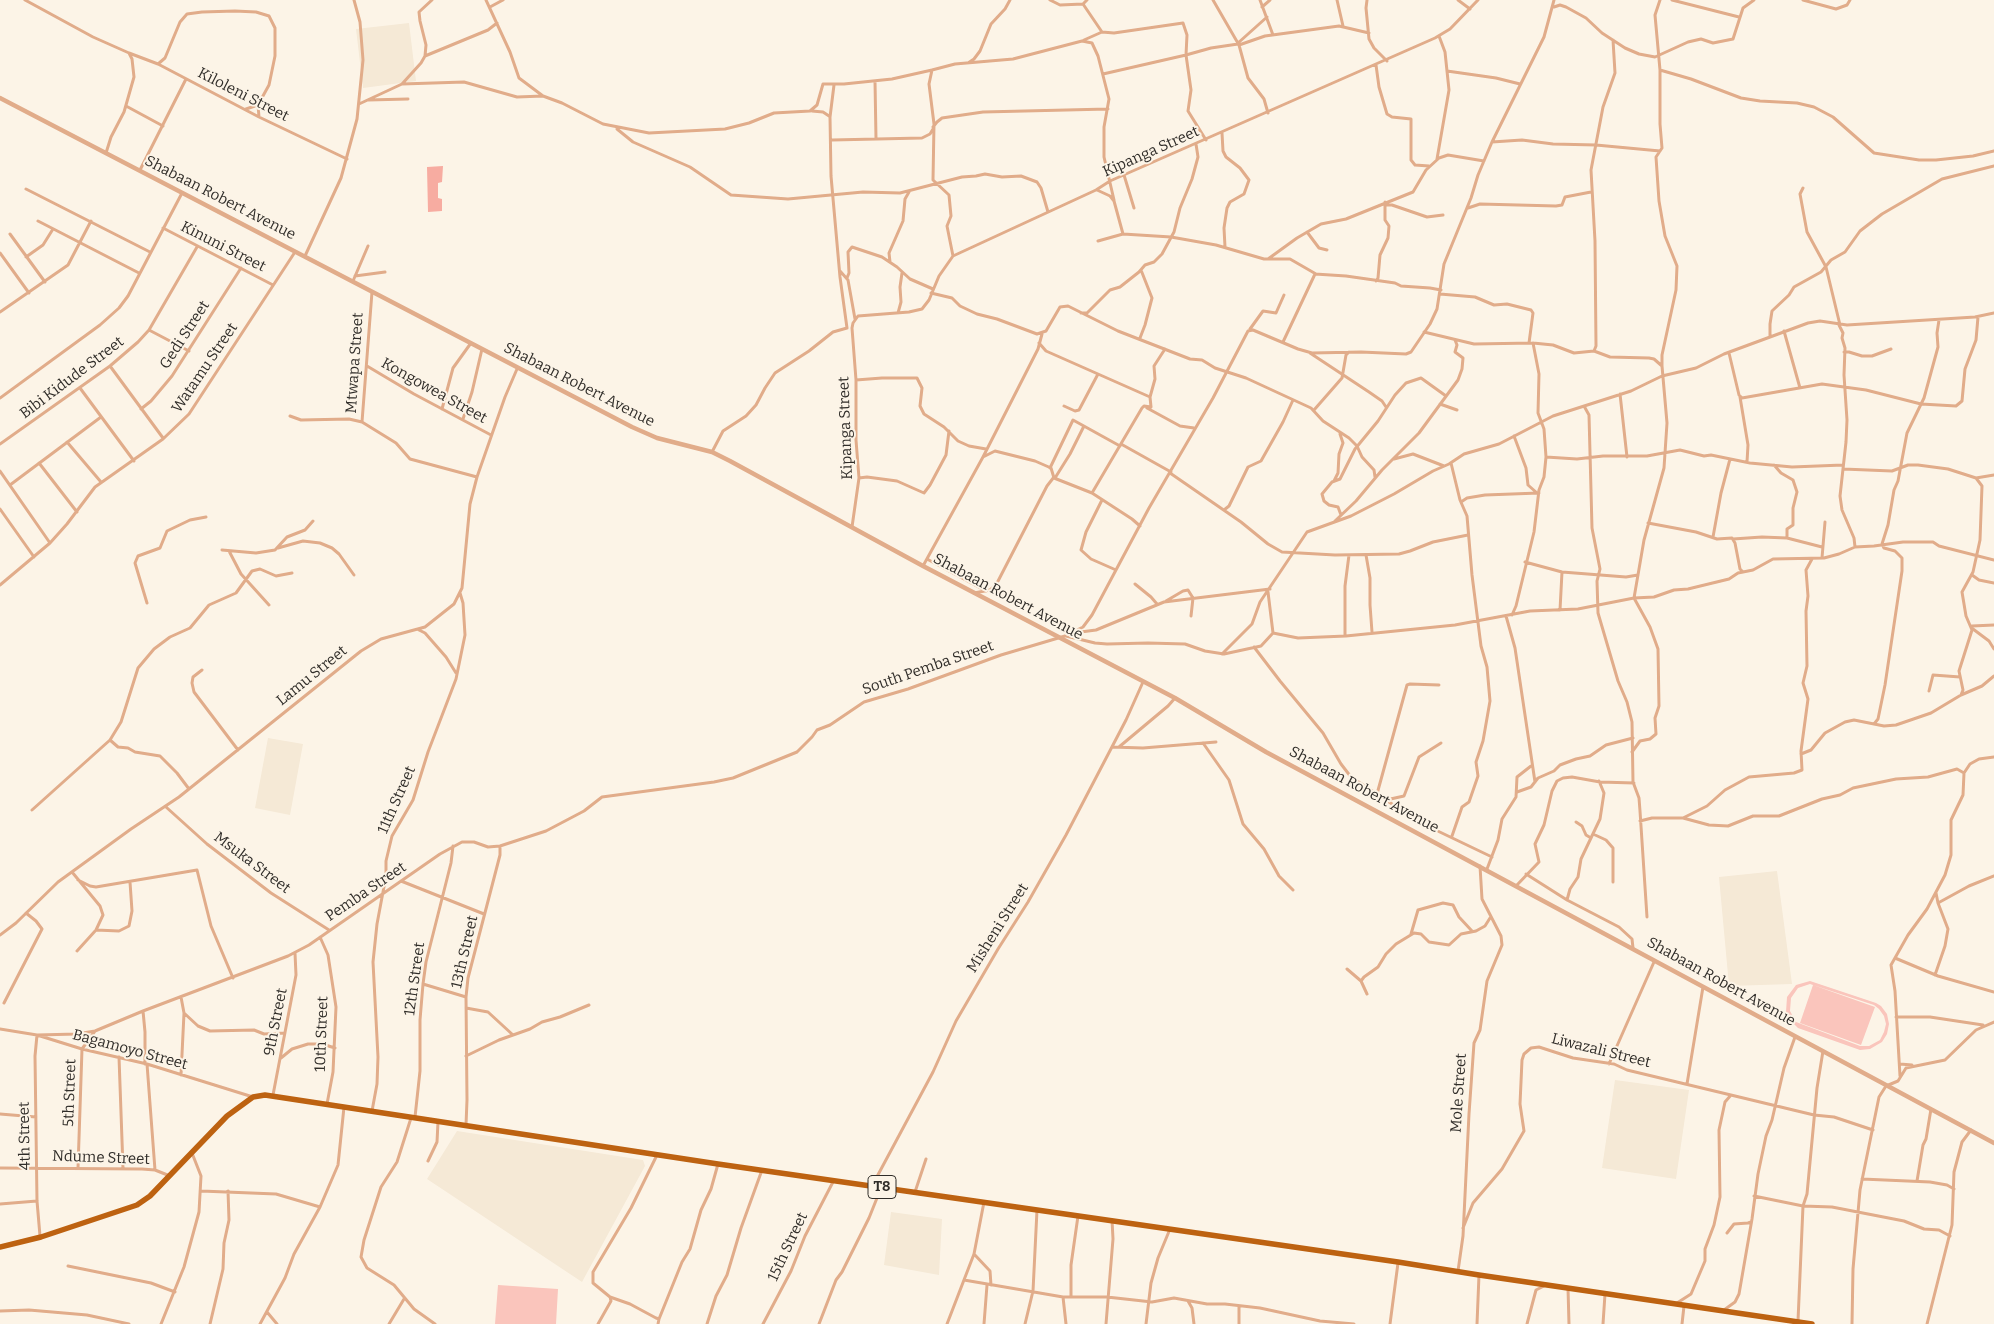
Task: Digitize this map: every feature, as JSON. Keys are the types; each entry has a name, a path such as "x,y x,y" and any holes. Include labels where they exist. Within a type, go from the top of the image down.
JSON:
{"highway":[{"name":"T8","path":"253,1097 265,1095 372,1110 413,1118 466,1124 718,1164 984,1201 1812,1324"},
{"path":"0,1247 40,1238 137,1205 150,1196 227,1116 253,1097"}],"street":[{"name":"Kiloleni Street","path":"25,0 96,39 167,68 260,117 347,158"},
{"path":"305,256 336,190 347,158 359,104 363,72 363,47 354,0"},
{"path":"359,104 402,84 414,73 425,56 426,44 419,12 432,0"},
{"path":"486,0 519,78 543,96 562,102 599,123 648,133 725,129 750,123 774,113 810,111 823,112 830,116"},
{"path":"490,7 502,0"},
{"path":"968,63 976,57 991,24 1005,9 1010,0"},
{"path":"1050,0 1060,5 1083,4"},
{"path":"1083,4 1086,0"},
{"path":"1213,0 1238,44 1248,78 1264,99 1268,113"},
{"path":"1260,0 1273,35"},
{"path":"1262,7 1270,0"},
{"path":"1338,0 1343,27"},
{"path":"1367,0 1368,34 1371,44 1387,61"},
{"path":"1458,0 1470,9"},
{"name":"Kipanga Street","path":"953,256 1096,190 1110,181 1387,61 1439,36 1450,29 1478,0"},
{"path":"1310,353 1408,354 1424,332 1437,309 1444,264 1484,161 1544,37 1554,7 1554,0"},
{"path":"1632,752 1640,741 1656,734 1655,718 1659,706 1658,649 1650,627 1634,598 1648,523 1662,480 1667,423 1662,356 1676,290 1677,266 1665,236 1659,201 1656,156 1662,147 1660,70 1655,15 1660,0"},
{"path":"1672,0 1738,17"},
{"path":"1554,7 1566,6 1586,18 1613,40 1639,54 1651,57 1659,56 1688,42 1703,39 1713,43 1733,39 1742,8 1754,0"},
{"path":"1803,0 1836,9 1847,5 1850,0"},
{"path":"1083,4 1102,32"},
{"path":"158,64 165,58 180,22 188,14 235,11 256,12 268,16 275,28 275,56 269,85 258,105 260,117"},
{"path":"1238,44 1266,17"},
{"path":"810,111 816,105 823,84 834,85 892,79 955,64 1013,59 1082,41 1102,32 1114,33 1183,23 1187,35 1186,55 1191,90 1188,111 1206,140"},
{"path":"425,56 488,30 497,24"},
{"path":"1104,74 1273,35 1343,27 1368,34"},
{"path":"1437,160 1449,100 1445,52 1439,36"},
{"path":"1594,351 1596,346 1595,241 1591,170 1604,106 1615,74 1613,40"},
{"path":"1082,41 1089,41 1094,46 1104,74 1109,98 1104,127 1104,157 1123,234"},
{"path":"106,153 111,137 126,106 135,72 129,53"},
{"path":"165,58 167,68"},
{"path":"1376,65 1387,114 1392,117 1411,118 1412,160 1415,164 1429,166"},
{"path":"932,70 929,84 933,128 933,180 949,195 951,216 947,226 953,256 939,276 932,291 922,309 898,313 863,315 855,319 847,278 849,273 848,252 850,248 858,248 882,257 910,279 932,291 952,298 960,306 977,314 997,319 1034,334 1042,334"},
{"path":"1660,70 1691,79 1741,98 1760,102 1797,103 1814,107 1833,117 1874,153 1919,160 1936,160 1973,156 1994,151"},
{"path":"1447,71 1496,78 1520,84"},
{"path":"140,170 186,79"},
{"path":"875,81 876,138"},
{"path":"402,84 464,82 517,97 543,96"},
{"path":"834,85 830,116 833,196 839,270 847,328"},
{"name":"Shabaan Robert Avenue","path":"0,98 140,170 182,194 296,251 517,369 651,436 712,452 923,566 1175,698 1266,752 1480,865 1515,887 1633,948 1654,962 1994,1143"},
{"path":"368,100 408,99"},
{"path":"246,109 258,105"},
{"path":"126,106 163,126"},
{"path":"832,140 922,138 930,134 937,122 942,118 983,112 1108,109"},
{"path":"616,128 633,142 690,167 731,196 788,198 857,193 900,193 983,174 1002,177 1021,176 1031,179 1039,184 1048,212"},
{"path":"1222,133 1223,151 1226,157 1240,168 1249,180 1244,194 1231,202 1227,208 1224,228 1225,247"},
{"path":"1492,142 1522,140 1553,144 1661,151"},
{"path":"1081,313 1087,313 1110,290 1120,287 1145,265 1155,262 1171,237 1197,164 1196,144"},
{"path":"1268,259 1321,224 1346,219 1413,192 1429,166 1437,160 1448,156 1484,161"},
{"path":"1770,337 1773,310 1789,295 1794,286 1818,274 1831,260 1844,252 1860,231 1898,204 1942,179 1994,166"},
{"path":"1124,175 1134,208"},
{"path":"26,188 150,252"},
{"path":"1803,188 1800,194 1807,232 1826,266 1836,304 1839,325 1843,333 1847,436 1840,504 1854,538 1855,546"},
{"path":"1096,190 1114,200"},
{"path":"890,262 889,252 902,221 909,192"},
{"path":"1467,208 1480,204 1561,206 1565,197 1591,192"},
{"path":"0,398 114,314 128,296 162,228 182,194"},
{"path":"1385,204 1427,217 1443,215"},
{"path":"1375,281 1378,278 1380,255 1388,238 1389,226 1386,220 1385,204"},
{"path":"38,221 139,273"},
{"path":"0,312 68,265 92,221"},
{"name":"Kinuni Street","path":"162,228 273,285"},
{"path":"26,257 43,245 53,229"},
{"path":"1307,232 1319,248 1327,250"},
{"path":"10,234 45,282"},
{"path":"1098,241 1123,234 1171,237 1225,247 1234,252 1268,259 1290,259 1316,274 1375,281 1475,297 1494,305 1507,304 1531,310 1531,343 1539,374 1538,413 1542,422 1546,457 1544,477 1538,493 1534,532 1525,562 1519,596 1512,614"},
{"path":"353,281 368,246"},
{"name":"Bibi Kidude Street","path":"0,444 110,366 149,330 197,247"},
{"name":"Watamu Street","path":"0,585 50,542 77,512 90,492 101,482 163,439 189,414 204,394 296,251"},
{"path":"882,257 889,252"},
{"path":"0,253 29,293"},
{"name":"Gedi Street","path":"141,409 168,381 241,268"},
{"path":"839,270 847,278"},
{"path":"1140,338 1146,326 1152,298 1141,270"},
{"path":"355,276 385,272"},
{"path":"898,313 901,302 900,287 902,273"},
{"path":"1283,342 1309,284 1316,274"},
{"name":"Mtwapa Street","path":"290,416 301,420 349,420 362,422 372,291"},
{"path":"1070,634 1086,623 1250,330 1263,311 1276,313 1284,295"},
{"path":"923,566 983,457 1038,349 1042,334 1056,317 1060,306 1068,306 1118,331 1190,359 1201,360 1212,367 1226,371 1314,410 1321,419 1349,438 1357,446 1362,457 1374,470 1375,477"},
{"path":"1221,654 1252,624 1258,607 1307,532 1332,524 1394,494 1464,454 1499,444 1554,416 1645,386 1662,376 1696,368 1784,331 1816,321 1839,325 1940,320 1978,317 1994,313"},
{"path":"1740,397 1749,398 1822,384 1866,390 1921,404 1954,406 1962,401 1965,368 1976,340 1978,317"},
{"name":"Kipanga Street","path":"852,527 859,478 856,440 856,380 852,328 855,319"},
{"path":"1882,544 1907,433 1921,404 1938,347 1937,333 1940,320"},
{"path":"712,452 722,431 746,416 756,405 775,373 809,351 833,332 852,328"},
{"path":"149,330 189,351"},
{"path":"1250,330 1310,353 1382,402 1386,407"},
{"path":"1784,331 1800,388"},
{"path":"1424,332 1477,344 1497,342 1531,343 1552,345 1574,353 1594,351 1610,357 1652,358 1662,368"},
{"path":"1332,524 1419,433 1458,380 1462,369 1462,357 1455,352 1457,345 1454,340"},
{"path":"1039,342 1046,351 1150,397"},
{"path":"442,409 453,368 471,343"},
{"path":"463,419 472,392 482,349"},
{"path":"1143,406 1150,407 1150,397 1155,379 1154,366 1165,349"},
{"path":"1844,352 1872,356 1891,349"},
{"path":"1314,410 1340,382 1343,376 1346,355 1349,352"},
{"path":"1729,353 1740,397 1748,444 1747,462"},
{"path":"110,366 163,439"},
{"name":"Kongowea Street","path":"367,366 392,382 491,435"},
{"name":"Lamu Street","path":"0,935 26,913 41,897 72,872 130,829 166,807 372,643 389,636 418,629 431,623 450,608 460,593 464,572 470,504 476,477 517,369"},
{"path":"1064,406 1075,411 1079,410 1098,374"},
{"path":"856,380 870,378 917,378 922,388 920,406 922,412 949,431 961,443 986,449"},
{"path":"1334,481 1340,479 1357,446 1378,421 1401,388 1416,379 1423,379 1446,396"},
{"path":"80,388 134,460"},
{"path":"1620,394 1627,457"},
{"path":"1223,510 1230,506 1248,467 1261,461 1293,400"},
{"path":"1440,404 1457,410"},
{"path":"1143,406 1162,414 1180,426 1194,428"},
{"path":"1092,493 1143,406"},
{"path":"1584,406 1588,412 1591,458 1590,509 1600,568 1597,580 1598,613 1618,681 1631,714 1634,783 1639,798 1647,917"},
{"path":"10,485 101,416"},
{"path":"1050,468 1072,421 1076,421 1170,472 1278,551 1349,555 1399,554 1410,552 1433,542 1468,535"},
{"path":"362,422 396,443 410,459 476,477"},
{"path":"974,593 990,590 996,584 1047,486 1073,449 1084,426"},
{"path":"859,478 867,477 897,481 924,493 946,455 949,431"},
{"path":"1340,433 1343,443 1339,454 1338,473 1322,496 1327,504 1338,507 1341,516"},
{"path":"1514,436 1526,468 1528,485 1538,493"},
{"path":"67,442 101,482"},
{"path":"1546,457 1577,459 1603,456 1627,457 1665,454 1680,450 1704,456 1711,455 1747,462 1792,467 1843,467 1892,471 1908,465 1922,465 1976,478 1994,475"},
{"path":"983,457 997,451 1035,461 1050,468 1054,478"},
{"path":"1393,459 1413,454 1445,466"},
{"path":"1713,537 1721,493 1730,459"},
{"path":"39,463 77,512"},
{"path":"1451,463 1460,502 1467,516 1481,646 1487,667 1490,701 1483,741 1476,762 1478,776 1469,802 1462,807 1452,836"},
{"path":"1773,465 1781,473 1792,479 1797,492 1792,512 1793,525 1787,529 1787,538"},
{"path":"0,471 50,542"},
{"path":"1054,478 1092,493 1140,526"},
{"path":"1976,478 1982,486 1980,540 1978,556 1972,575 1962,592 1966,616 1972,628 1989,641 1994,649"},
{"path":"1460,502 1472,496 1538,493"},
{"path":"1102,500 1086,532 1081,550 1091,559 1116,570"},
{"path":"0,508 34,557"},
{"path":"146,603 136,563 138,556 160,548 167,531 190,520 206,517"},
{"path":"278,548 287,537 305,530 313,522"},
{"path":"1822,558 1825,522"},
{"path":"1648,523 1662,524 1713,537 1733,539 1787,538 1822,547"},
{"path":"1733,539 1740,569 1744,572"},
{"path":"222,550 256,553 267,552 303,541 320,543 332,548 339,554 354,575"},
{"path":"1273,634 1298,638 1345,636 1448,625 1530,611 1578,609 1634,598 1658,596 1674,590 1688,589 1753,570 1773,559 1822,558 1839,554 1855,546 1874,546 1903,542 1933,542 1939,546 1993,559"},
{"path":"1874,724 1878,719 1902,571 1902,558 1895,551 1884,548 1882,544"},
{"path":"229,551 246,580 269,605"},
{"path":"1345,636 1345,586 1349,555"},
{"path":"1366,555 1370,578 1372,632"},
{"path":"927,559 986,591"},
{"path":"1683,818 1707,806 1725,790 1749,778 1801,772 1803,769 1800,754 1808,699 1803,682 1807,666 1806,611 1808,596 1806,570 1812,559"},
{"path":"1525,562 1562,572 1626,577 1638,575"},
{"path":"32,810 110,740 121,722 138,668 162,642 190,628 209,605 236,593 250,573 258,568 276,576 292,572"},
{"path":"1560,610 1562,572"},
{"path":"1972,575 1979,580 1994,583"},
{"path":"1135,584 1157,604"},
{"path":"1164,602 1186,590 1190,592 1192,598 1191,616"},
{"path":"1070,634 1096,630 1164,602 1269,590"},
{"path":"1269,590 1273,634"},
{"name":"11th Street","path":"372,1110 377,1084 378,1057 373,962 386,861 392,836 413,800 428,752 457,674 465,635 463,603 460,593"},
{"path":"1506,616 1515,648 1535,782"},
{"path":"1972,628 1994,625"},
{"path":"1961,695 1959,671 1972,628"},
{"path":"418,629 425,633 446,657 457,674"},
{"name":"South Pemba Street","path":"706,783 733,778 796,752 810,740 817,730 830,725 864,702 908,689 1001,655 1070,634"},
{"path":"1065,636 1107,644 1185,644 1221,654 1254,647 1265,642 1273,634"},
{"path":"1254,647 1323,733 1346,772 1422,823 1492,857"},
{"path":"202,670 193,677 194,692 238,750"},
{"path":"1929,691 1933,675 1960,677"},
{"path":"1800,754 1811,750 1825,733 1845,722 1854,720 1874,724 1896,725 1920,718 1961,695 1982,686 1994,676"},
{"name":"Misheni Street","path":"872,1186 933,1072 956,1021 1033,894 1112,747 1143,682"},
{"path":"1377,794 1408,685 1439,685"},
{"path":"1119,747 1175,698"},
{"path":"1517,792 1531,787 1538,778 1554,771 1558,766 1566,762 1590,756 1606,745 1633,738"},
{"path":"110,740 118,747 160,756 177,773 189,789"},
{"path":"1112,747 1142,748 1216,742"},
{"path":"1204,743 1228,780 1243,824 1264,850 1279,876 1293,890"},
{"path":"1386,800 1404,796 1419,758 1441,743"},
{"path":"1900,1076 1895,991 1891,965 1936,893 1950,858 1951,820 1963,795 1964,772 1970,764 1979,759 1994,757"},
{"path":"1487,869 1502,819 1514,802 1517,792 1517,777 1529,770 1532,765"},
{"path":"1640,820 1683,818 1709,826 1731,825 1753,816 1779,816 1822,799 1840,795 1853,788 1896,778 1928,777 1957,769 1964,772"},
{"path":"1515,887 1539,862 1536,844 1544,825 1555,783 1566,778 1634,783"},
{"path":"1567,900 1570,889 1578,877 1581,859 1600,819 1604,801 1604,789 1599,781"},
{"name":"Pemba Street","path":"37,1035 77,1034 95,1031 295,953 453,846 467,841 488,847 500,846 546,831 584,811 602,797 706,783"},
{"name":"Msuka Street","path":"166,807 207,844 271,893 329,930"},
{"path":"1576,822 1582,826 1586,836 1606,840 1613,848 1613,882"},
{"name":"12th Street","path":"404,1299 394,1285 367,1268 361,1257 364,1240 381,1187 397,1162 413,1118 420,1071 420,1020 426,962 452,863 453,846"},
{"name":"13th Street","path":"466,1124 466,997 471,962 500,855 500,846"},
{"name":"Mole Street","path":"1458,1272 1463,1236 1474,1043 1480,1030 1487,981 1502,945 1502,936 1490,918 1482,896 1480,865"},
{"path":"78,880 90,886 96,886 197,870 211,926 233,978"},
{"path":"72,872 103,910 102,920 96,930 77,951"},
{"path":"1526,874 1567,900 1619,927 1632,939 1633,948"},
{"path":"1938,904 1968,886 1994,876"},
{"path":"401,881 484,914"},
{"path":"96,930 119,931 129,926 132,911 130,882"},
{"path":"1935,975 1945,946 1948,929 1938,904 1936,893"},
{"path":"1361,981 1378,967 1392,948 1411,934 1414,930 1417,910 1440,904 1453,905 1459,917 1472,931"},
{"path":"4,1003 42,929 26,913"},
{"path":"1411,934 1418,933 1429,942 1448,945 1459,935 1484,926 1490,918"},
{"name":"10th Street","path":"320,937 328,954 335,992 335,1048 327,1104"},
{"name":"9th Street","path":"273,1096 296,975 295,953"},
{"path":"1895,958 1935,975 1994,992"},
{"path":"1609,1064 1654,962"},
{"path":"1347,969 1361,981 1367,994"},
{"path":"423,984 466,997"},
{"path":"1687,1084 1704,987"},
{"path":"181,998 184,1013 181,1075"},
{"path":"466,1056 589,1004"},
{"path":"466,1008 488,1012 513,1035"},
{"path":"143,1011 155,1170"},
{"path":"184,1013 198,1026 210,1031 254,1030 264,1034 285,1033"},
{"path":"1896,1017 1930,1017 1984,1025"},
{"path":"1900,1064 1915,1065 1945,1060 1976,1030 1994,1022"},
{"name":"Bagamoyo Street","path":"0,1029 37,1035 82,1049 146,1064 253,1097"},
{"path":"82,1049 95,1031"},
{"name":"4th Street","path":"37,1035 35,1056 36,1167 40,1238"},
{"path":"1723,1311 1732,1306 1737,1300 1766,1136 1784,1068 1796,1037"},
{"path":"281,1058 292,1049 308,1044 322,1044 335,1048"},
{"name":"Liwazali Street","path":"1463,1228 1473,1204 1502,1169 1524,1130 1520,1102 1522,1058 1527,1050 1531,1048 1539,1047 1573,1058 1609,1064 1814,1115 1834,1117 1873,1130"},
{"name":"5th Street","path":"78,1168 82,1049"},
{"path":"1798,1321 1803,1206 1807,1194 1814,1115 1823,1051"},
{"path":"119,1057 123,1168"},
{"path":"1852,1324 1853,1269 1862,1179 1880,1097 1886,1086 1896,1082 1906,1068 1915,1065"},
{"path":"1676,1304 1691,1294 1705,1262 1705,1249 1714,1225 1720,1197 1719,1130 1725,1102 1731,1095"},
{"path":"260,1324 285,1278 294,1254 320,1206 338,1165 344,1107"},
{"path":"1917,1181 1931,1109"},
{"path":"0,1114 36,1116"},
{"path":"428,1162 437,1142 438,1121"},
{"path":"1927,1324 1950,1236 1953,1216 1954,1172 1962,1142 1971,1130"},
{"path":"162,1324 195,1233 201,1191 201,1176 192,1152"},
{"path":"658,1154 631,1208 593,1272 592,1277 595,1285 610,1298 642,1310 658,1322 682,1262 690,1249 701,1210 713,1184 718,1164"},
{"path":"915,1192 926,1159"},
{"name":"Ndume Street","path":"0,1168 123,1168 155,1170 170,1176"},
{"path":"707,1324 716,1296 727,1275 762,1169"},
{"path":"1862,1179 1940,1183 1954,1189"},
{"name":"15th Street","path":"763,1324 791,1271 805,1236 834,1180"},
{"path":"819,1324 836,1280 869,1218 882,1187"},
{"path":"201,1191 276,1194 320,1206"},
{"path":"210,1324 223,1269 224,1243 229,1220 228,1191"},
{"path":"1754,1196 1803,1206 1832,1207 1904,1221 1924,1228 1938,1230 1950,1236"},
{"path":"0,1204 37,1201"},
{"path":"947,1324 974,1254 984,1201"},
{"path":"1025,1324 1033,1291 1037,1209"},
{"path":"1071,1296 1072,1265 1078,1215"},
{"path":"1106,1324 1112,1253 1112,1220"},
{"path":"1727,1233 1734,1224 1748,1224 1751,1222"},
{"path":"1146,1324 1151,1283 1158,1258 1170,1229"},
{"path":"974,1254 990,1271 984,1324"},
{"path":"1390,1324 1398,1262"},
{"path":"68,1266 151,1283 175,1292"},
{"path":"1477,1324 1479,1276"},
{"path":"964,1280 1063,1297 1107,1297 1148,1302 1167,1299 1188,1300 1274,1310 1320,1321 1354,1324"},
{"path":"1527,1324 1536,1290 1548,1284"},
{"path":"1568,1288 1569,1324"},
{"path":"1603,1324 1605,1293"},
{"path":"1063,1297 1066,1324"},
{"path":"598,1324 609,1305 610,1298"},
{"path":"389,1324 404,1299 414,1310 435,1324"},
{"path":"1188,1300 1192,1308 1194,1324"},
{"path":"1682,1324 1684,1305"},
{"path":"1239,1307 1239,1324"},
{"path":"0,1311 29,1310 88,1315 129,1324"},
{"path":"267,1312 277,1324"}],"shaded area":[{"path":"409,23 416,81 363,88 356,29"},
{"path":"443,166 442,182 438,183 438,198 442,199 442,211 428,212 427,167"},
{"path":"268,738 303,744 290,815 255,808"},
{"path":"1777,871 1792,984 1729,986 1719,877"},
{"path":"1810,981 1876,1003 1887,1014 1889,1024 1887,1034 1882,1042 1870,1049 1860,1050 1798,1028 1786,1012 1787,997 1796,985","holes":["1810,984 1874,1005 1884,1016 1886,1024 1880,1040 1869,1046 1860,1046 1796,1022 1790,1011 1791,998 1798,988"]},
{"path":"1813,985 1875,1007 1861,1045 1800,1023"},
{"path":"1615,1080 1689,1090 1676,1179 1602,1168"},
{"path":"457,1131 643,1160 645,1166 582,1282 427,1179"},
{"path":"891,1212 942,1219 939,1275 884,1265"},
{"path":"498,1285 558,1289 556,1324 495,1324"}]}
